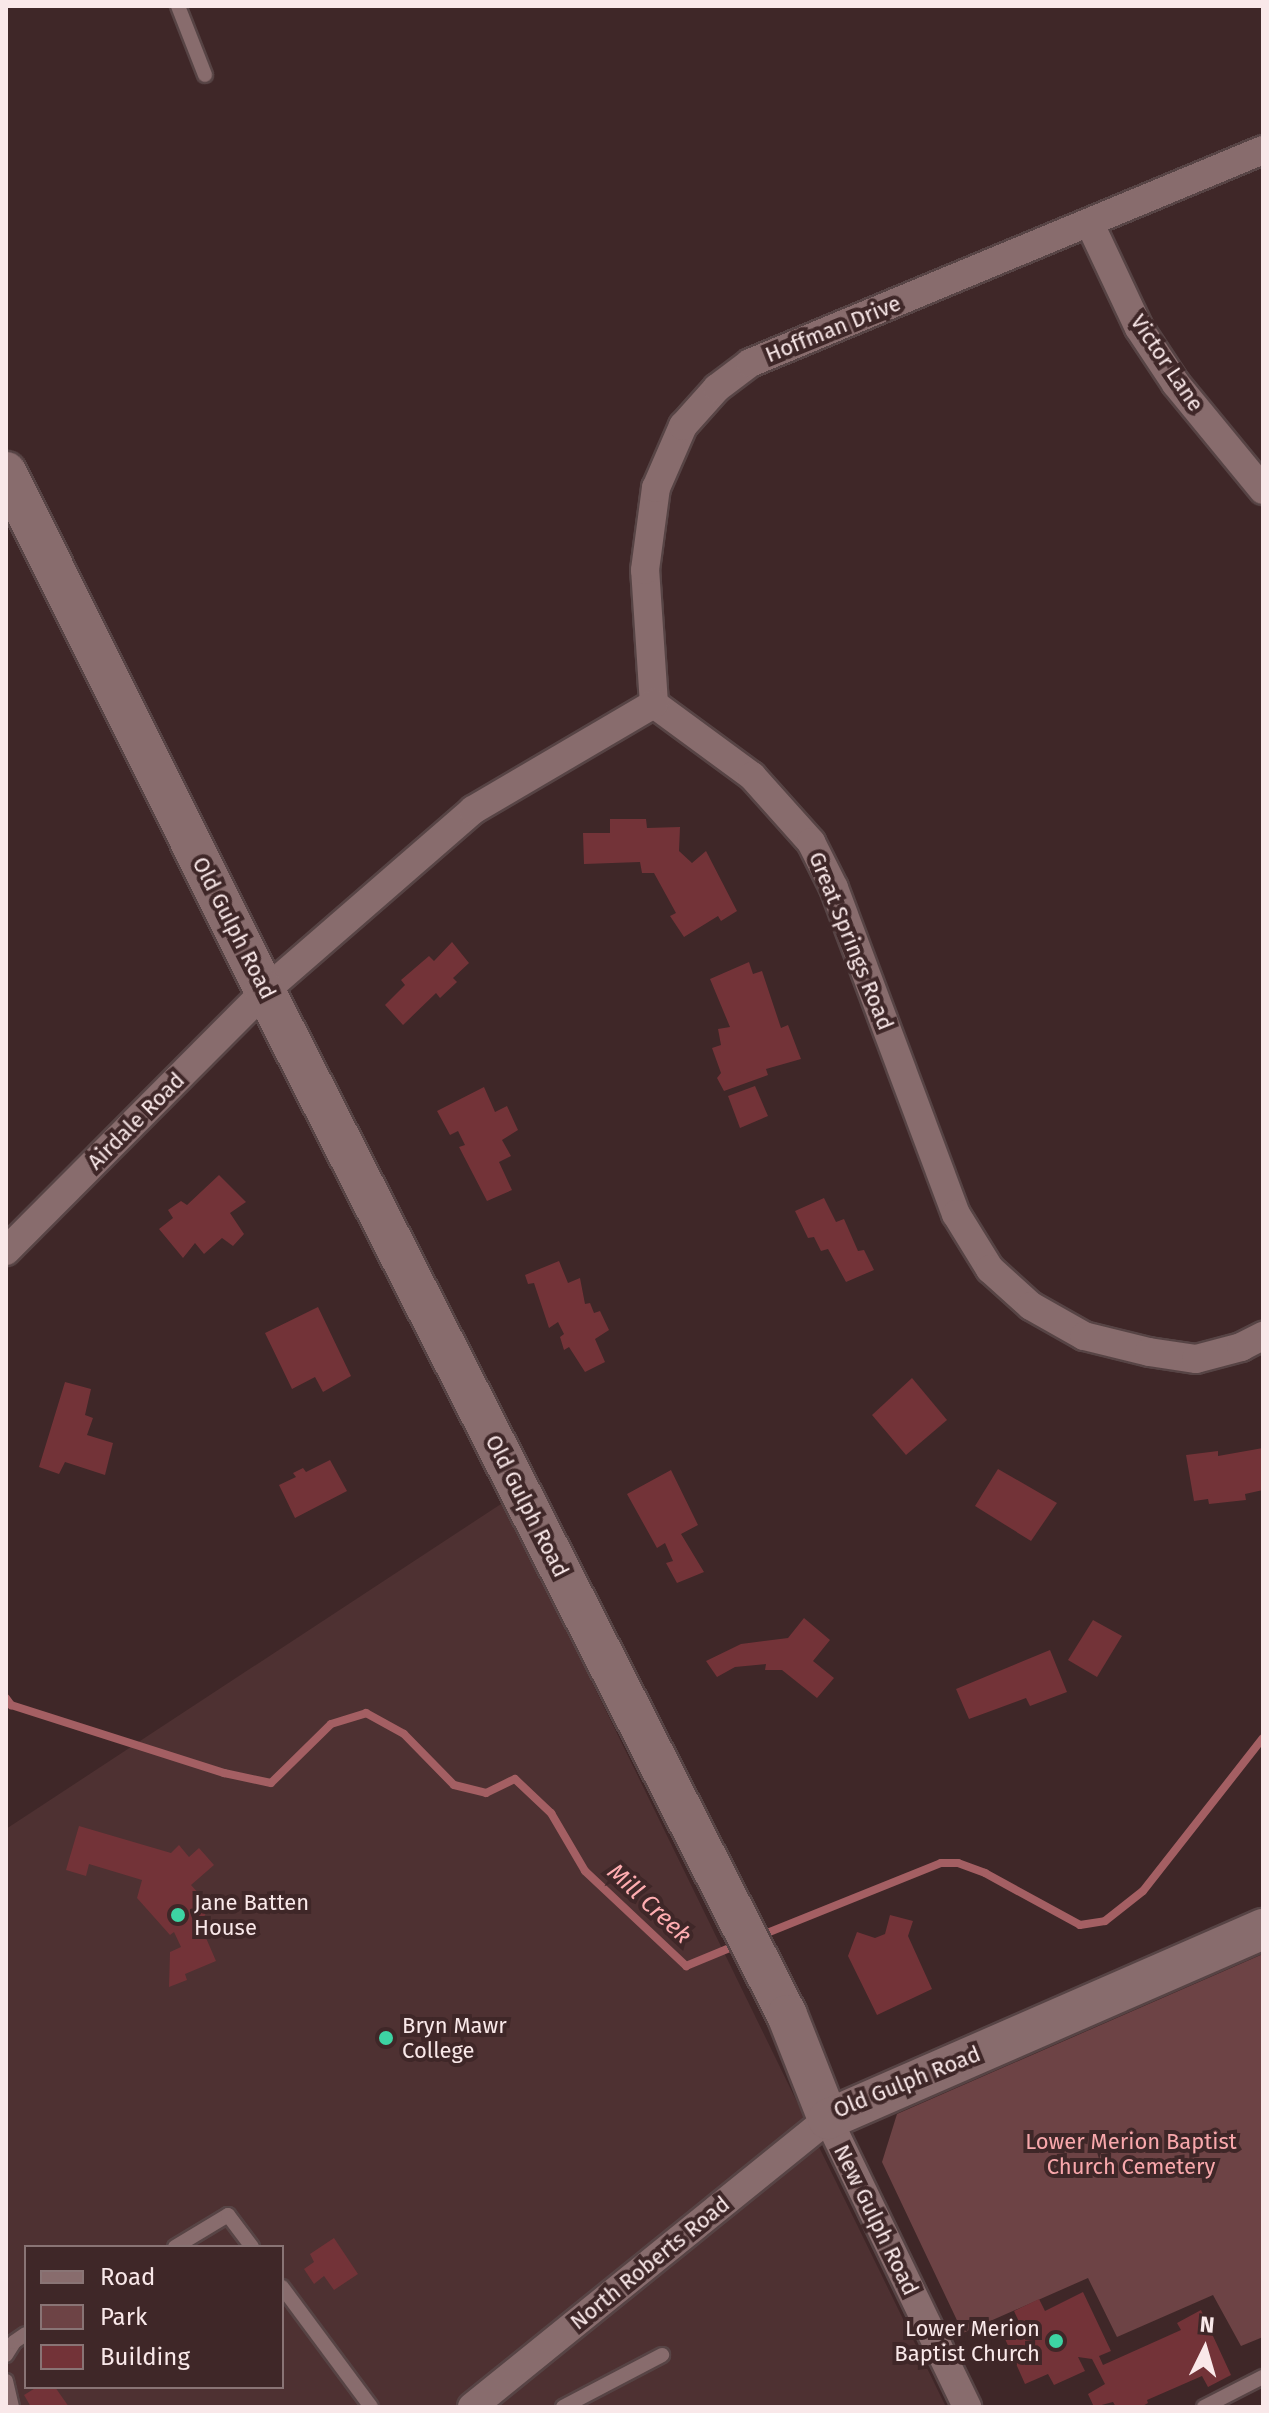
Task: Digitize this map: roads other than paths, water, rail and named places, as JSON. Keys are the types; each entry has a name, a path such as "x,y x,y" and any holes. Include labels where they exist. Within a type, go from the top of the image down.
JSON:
{"street":[{"name":"Hoffman Drive","path":"654,704 645,570 656,488 683,426 717,388 750,363 1263,150"},
{"name":"Victor Lane","path":"1090,224 1139,328 1176,384 1263,490"},
{"name":"Old Gulph Road","path":"6,472 265,991 787,2015 828,2119 1263,1929"},
{"path":"265,991 473,810 654,704"},
{"name":"Great Springs Road","path":"654,704 752,776 811,842 834,888 956,1214 990,1269 1031,1306 1084,1336 1149,1352 1196,1359 1241,1347 1263,1336"},
{"name":"Airdale Road","path":"6,1251 265,991"},
{"name":"North Roberts Road","path":"472,2407 828,2119"},
{"name":"New Gulph Road","path":"828,2119 967,2407"}],"lane":[{"path":"178,6 205,75"},
{"path":"178,2245 228,2215 250,2245"},
{"path":"284,2290 371,2407"},
{"path":"6,2355 14,2342 24,2335"},
{"path":"563,2407 662,2355"},
{"path":"6,2381 12,2407"},
{"path":"1204,2407 1261,2382"}],"waterway":[{"name":"Mill Creek","path":"6,1698 11,1705 224,1773 271,1783 331,1724 366,1713 404,1734 454,1785 486,1793 515,1779 551,1813 585,1871 686,1966 737,1945"},
{"name":"Mill Creek","path":"757,1937 941,1863 958,1863 985,1873 1080,1925 1105,1921 1143,1891 1263,1738"}],"place":[{"name":"Jane Batten House","path":"178,1915"},
{"name":"Bryn Mawr College","path":"386,2038"},
{"name":"Lower Merion Baptist Church","path":"1056,2341"}],"park label":[{"name":"Lower Merion Baptist Church Cemetery","path":"1131,2154"}]}
